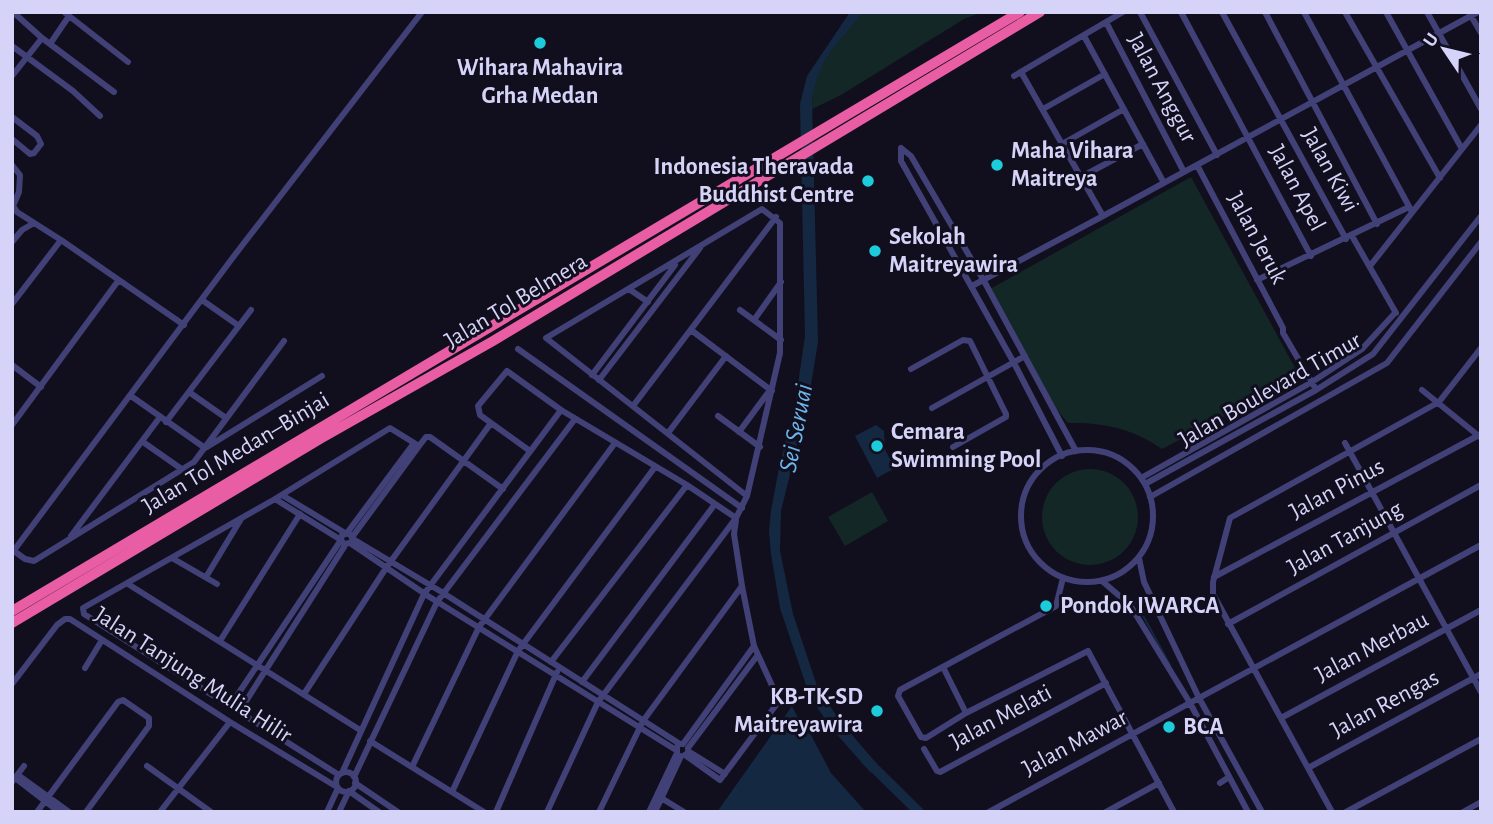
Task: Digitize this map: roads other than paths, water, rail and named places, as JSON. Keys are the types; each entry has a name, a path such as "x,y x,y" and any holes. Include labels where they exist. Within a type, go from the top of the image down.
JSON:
{"highway":[{"name":"Jalan Tol Belmera","path":"12,623 320,439 493,341 1020,12"},
{"name":"Jalan Tol Belmera","path":"821,136 1040,12"},
{"name":"Jalan Tol Belmera","path":"482,331 793,154"},
{"name":"Jalan Tol Medan–Binjai","path":"12,611 482,331"}],"street":[{"path":"13,12 42,38 114,92"},
{"path":"284,341 194,462 34,561 13,552 278,197 422,12"},
{"path":"1102,216 1043,110 1018,74 1123,12"},
{"path":"1140,12 1217,155"},
{"name":"Jalan Apel","path":"1181,12 1311,256"},
{"name":"Jalan Kiwi","path":"1222,12 1280,120 1349,238 1370,266 1400,321"},
{"path":"1265,12 1377,224"},
{"path":"1304,12 1411,210"},
{"path":"1345,12 1440,178"},
{"path":"1386,12 1462,149"},
{"path":"1427,12 1481,109"},
{"path":"972,286 1217,155 1473,13 1481,33"},
{"path":"50,44 66,14 128,62"},
{"name":"Jalan Anggur","path":"1106,22 1184,172"},
{"path":"1084,36 1164,183"},
{"path":"12,76 42,38"},
{"path":"12,46 73,91 100,116"},
{"path":"1043,110 1105,74"},
{"path":"1062,144 1124,109"},
{"path":"12,117 37,136 41,144 30,154 12,139"},
{"path":"1370,266 1411,210 1481,125"},
{"path":"1081,177 1143,144"},
{"path":"1062,456 972,286 901,161 901,148 911,156 984,281 1076,452"},
{"path":"12,165 20,175 14,209 184,325"},
{"name":"Jalan Jeruk","path":"1197,165 1283,328 1283,333 1321,400"},
{"path":"547,812 598,702 736,518 747,496 760,447 781,340 780,223 760,209 679,260 546,337 747,496"},
{"path":"1257,280 1411,210"},
{"path":"934,223 945,216"},
{"name":"Jalan Boulevard Timur","path":"1167,467 1316,390 1373,354 1481,216"},
{"path":"633,406 776,218"},
{"path":"12,242 22,230 34,223"},
{"path":"12,304 61,240"},
{"name":"Jalan Boulevard Timur","path":"1150,497 1387,363 1481,242"},
{"path":"595,377 704,244"},
{"path":"595,377 679,260"},
{"path":"12,425 118,281"},
{"path":"754,320 782,281"},
{"path":"629,289 648,302"},
{"path":"202,300 239,326"},
{"path":"68,539 143,442 189,392 251,310"},
{"path":"740,310 781,340"},
{"name":"Jalan Boulevard Timur","path":"1143,481 1312,382 1362,349 1395,313"},
{"path":"691,330 771,391"},
{"path":"911,369 966,340 970,341 1006,417 953,447"},
{"path":"1332,812 1213,594 1214,577 1230,518 1439,402 1481,348"},
{"path":"519,349 742,508"},
{"path":"668,433 726,356"},
{"path":"932,408 1026,356"},
{"path":"12,365 41,387"},
{"path":"530,452 480,415 478,408 507,371 575,419 687,485 736,518"},
{"path":"205,448 322,376"},
{"path":"1422,390 1480,436"},
{"path":"739,432 771,391"},
{"path":"189,392 226,418"},
{"path":"131,396 205,448"},
{"path":"12,408 21,414"},
{"path":"327,812 337,788 336,780 360,730 431,598 503,489 561,410"},
{"path":"718,416 760,447"},
{"path":"339,812 431,598 575,419"},
{"path":"304,694 388,564 491,423"},
{"path":"398,812 349,773 341,774 82,612 84,607 282,495 390,428 416,445"},
{"name":"Jalan Pinus","path":"1214,577 1480,436"},
{"path":"230,706 348,538 416,445 426,437 430,437 503,489"},
{"path":"143,442 183,470"},
{"path":"412,767 479,627 615,443"},
{"path":"1345,443 1481,692"},
{"path":"1091,450 1112,455 1125,462 1143,481 1150,497 1152,529 1139,558 1116,576 1102,581 1082,582 1063,578 1035,557 1026,540 1021,522 1023,503 1030,484 1044,467 1062,456 1091,450"},
{"path":"452,792 520,647 655,467"},
{"path":"1167,467 1175,483"},
{"path":"551,662 687,485"},
{"name":"Jalan Tanjung","path":"1228,624 1481,485"},
{"path":"282,495 388,564 431,598 479,627 551,662 603,695 682,750 719,780 779,701 754,646 734,534 736,518"},
{"path":"275,499 348,538"},
{"path":"582,682 715,504"},
{"path":"220,641 300,514"},
{"path":"206,577 242,517"},
{"path":"239,712 348,538"},
{"name":"Jalan Mawar","path":"989,812 1481,545"},
{"path":"172,558 217,584"},
{"path":"1139,558 1144,582 1199,698 1262,812"},
{"path":"388,564 437,589 485,620 556,675 598,702 641,723"},
{"path":"1063,578 1056,606 900,690 898,696 923,738 1086,650 1174,812"},
{"path":"1102,581 1130,605 1190,703 1248,812"},
{"path":"128,584 360,730"},
{"path":"599,812 641,723 742,586"},
{"name":"Jalan Merbau","path":"1281,718 1481,610"},
{"name":"Jalan Tanjung Mulia Hilir","path":"12,684 57,625 70,619 337,788"},
{"path":"85,668 102,640"},
{"path":"649,812 682,750 754,646"},
{"path":"682,750 757,656"},
{"path":"943,667 966,713"},
{"path":"496,812 560,668"},
{"name":"Jalan Rengas","path":"1308,768 1481,674"},
{"name":"Jalan Melati","path":"924,749 940,772 1106,683"},
{"path":"37,812 118,702 123,700 149,718 149,726 86,812"},
{"path":"160,812 230,722"},
{"path":"1346,812 1481,738"},
{"path":"370,741 484,812"},
{"path":"1233,759 1241,754"},
{"path":"24,766 15,778 69,812"},
{"path":"147,766 211,812"},
{"path":"1220,783 1229,777"},
{"path":"1107,812 1159,783"},
{"path":"337,788 379,812"},
{"path":"655,812 659,797"},
{"path":"659,797 684,812"},
{"path":"47,799 60,812"},
{"path":"1462,812 1481,802"}],"water":[{"path":"850,12 863,12 819,72 812,100 818,342 809,397 781,511 780,551 793,614 818,689 841,722 877,764 871,773 832,729 810,697 780,608 769,531 779,468 795,405 805,336 800,104 807,76"},
{"path":"876,425 884,431 885,450 895,468 877,478 855,436"},
{"path":"792,706 831,773 866,812 717,812"}],"waterway":[{"path":"1135,601 1170,665"},
{"name":"Sei Seruai","path":"866,760 919,812"}],"place":[{"name":"Wihara Mahavira Grha Medan","path":"540,43"},
{"name":"Maha Vihara Maitreya","path":"997,165"},
{"name":"Indonesia Theravada Buddhist Centre","path":"868,181"},
{"name":"Sekolah Maitreyawira","path":"875,251"},
{"name":"Cemara Swimming Pool","path":"877,446"},
{"name":"Pondok IWARCA","path":"1046,606"},
{"name":"KB-TK-SD Maitreyawira","path":"877,711"},
{"name":"BCA","path":"1169,727"}]}
